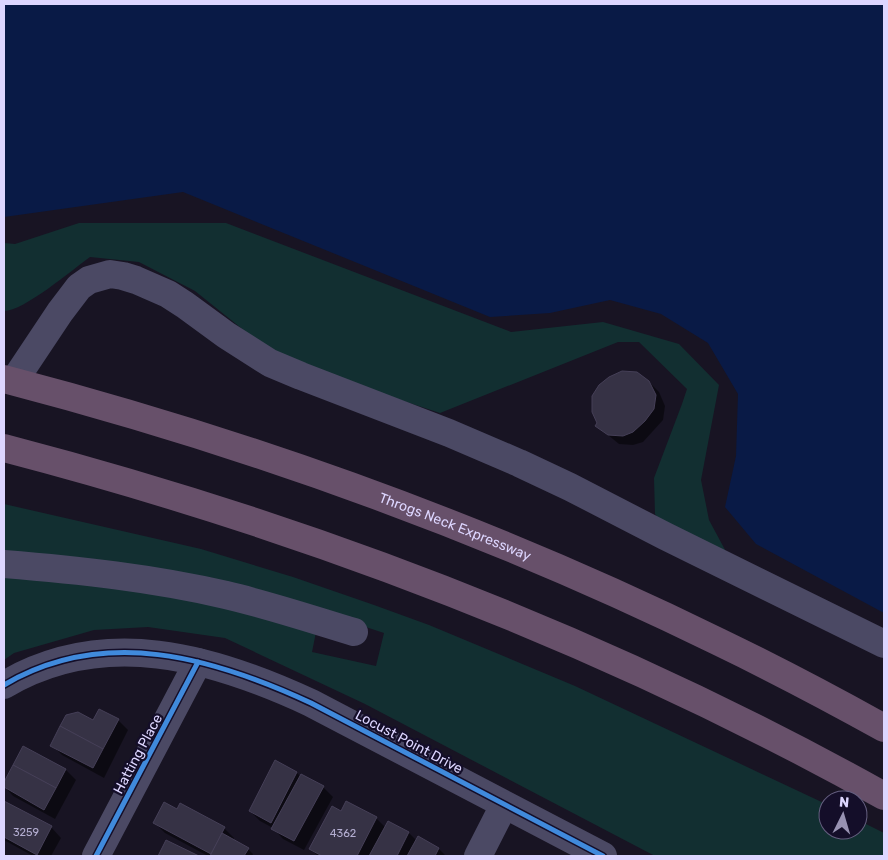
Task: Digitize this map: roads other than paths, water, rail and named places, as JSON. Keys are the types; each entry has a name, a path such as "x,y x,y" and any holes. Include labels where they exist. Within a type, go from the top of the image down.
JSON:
{"highway":[{"name":"Throgs Neck Expressway","path":"9,380 162,424 266,457 452,525 618,594 719,641 812,688 884,728"},
{"path":"4,448 144,487 242,518 357,557 454,594 548,632 687,695 884,796"}],"street":[{"path":"9,380 79,286 89,280 110,274 123,276 168,294 233,340 270,363 449,433 519,463 884,644"},
{"path":"4,564 164,582 227,595 354,632"},
{"name":"Locust Point Drive","path":"4,685 16,678 60,660 104,652 148,653 171,656 227,669 303,699 603,856"},
{"name":"Hatting Place","path":"96,856 198,662"},
{"path":"478,856 504,805"}],"water":[{"path":"4,4 884,4 884,613 756,544 725,507 736,456 738,394 708,343 661,314 610,300 550,313 490,317 183,192 4,217"}]}
